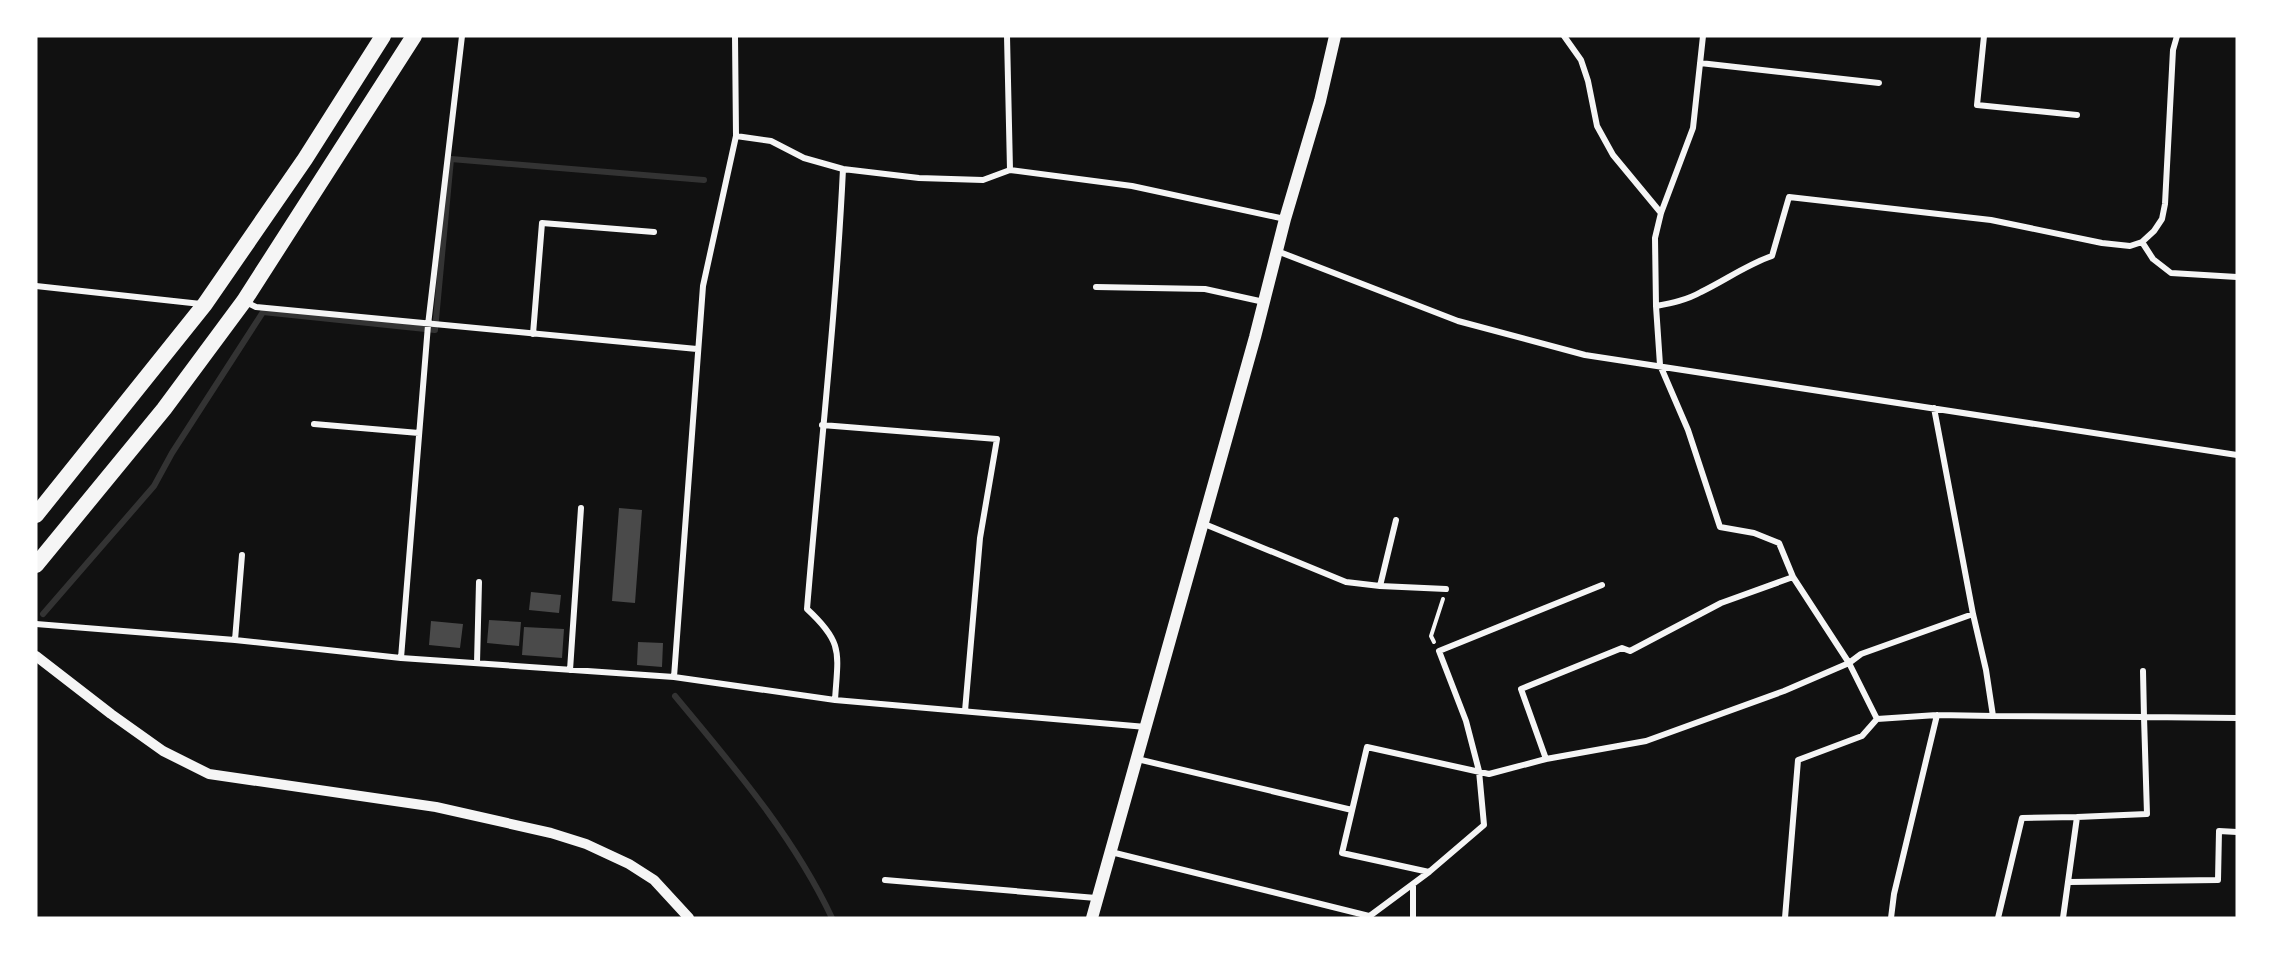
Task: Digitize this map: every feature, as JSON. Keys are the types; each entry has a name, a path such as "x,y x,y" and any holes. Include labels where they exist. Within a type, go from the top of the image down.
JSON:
{"highway":[{"path":"36,515 205,304 305,159 383,36"},
{"path":"36,565 164,409 244,301 414,36"}],"main road":[{"path":"1092,918 1147,727 1285,219 1320,101 1335,36"}],"street":[{"path":"401,658 419,434 462,36"},
{"path":"674,677 703,286 736,136 735,36"},
{"path":"1007,36 1010,170"},
{"path":"1564,36 1581,60 1588,81 1597,126 1613,155 1661,213"},
{"path":"1704,36 1693,128 1661,213 1655,238 1660,365 1688,430 1720,527 1754,533 1779,543 1793,577 1849,663 1877,719"},
{"path":"1984,36 1977,105 2077,115"},
{"path":"1656,306 1680,301 1701,293 1751,263 1772,256 1789,197 1991,220 2102,243 2130,246 2142,242 2154,231 2162,219 2165,204 2173,50 2177,36"},
{"path":"1700,63 1879,83"},
{"path":"736,136 771,141 804,158 843,169 919,178 983,180 1010,170 1132,186 1285,219"},
{"path":"835,700 838,650 825,627 807,609 822,424 838,273 843,169"},
{"path":"533,334 542,223 654,232"},
{"path":"2142,242 2153,259 2171,273 2237,277"},
{"path":"1277,251 1458,321 1585,355 2237,455"},
{"path":"36,286 205,304"},
{"path":"1096,287 1205,289 1264,302"},
{"path":"244,301 256,307 431,327 697,349"},
{"path":"1934,408 1993,716"},
{"path":"314,424 419,434"},
{"path":"822,424 998,439 980,538 964,711"},
{"path":"570,670 581,508"},
{"path":"1380,586 1396,520"},
{"path":"1202,524 1347,582 1446,589"},
{"path":"235,640 242,555"},
{"path":"1546,759 1521,689 1622,648 1630,651 1721,603 1793,577"},
{"path":"477,663 479,582"},
{"path":"1111,852 1368,917 1428,873 1485,825 1479,771 1466,721 1439,651 1602,585"},
{"path":"1428,873 1342,853 1367,747 1489,774 1546,759 1646,741 1784,692 1849,663 1861,654 1973,614"},
{"path":"36,624 235,640 401,658 674,677 835,700 1147,727"},
{"path":"36,656 163,751 209,774 436,807 551,833 586,844 629,864 654,880 688,918"},
{"path":"1998,918 2022,818 2147,814 2143,670"},
{"path":"1891,918 1894,894 1936,715"},
{"path":"1785,918 1798,760 1862,736 1877,719 1936,715 2237,718"},
{"path":"1136,759 1352,810"},
{"path":"2063,918 2077,817"},
{"path":"2069,882 2218,880 2219,831 2237,832"},
{"path":"885,880 1096,898"},
{"path":"1413,884 1413,918"}],"path":[{"path":"1439,651 1431,636 1446,589"}],"building":[{"path":"619,508 642,510 635,603 612,601"},
{"path":"531,592 561,595 559,613 529,610"},
{"path":"489,620 521,622 519,646 487,643"},
{"path":"431,621 463,624 460,648 429,645"},
{"path":"524,627 564,629 562,658 522,655"},
{"path":"638,642 663,643 662,667 637,665"}],"waterway":[{"path":"43,614 154,486 172,453 263,312 435,330 451,159 704,180"},
{"path":"675,696 761,802 799,858 832,918"}]}
